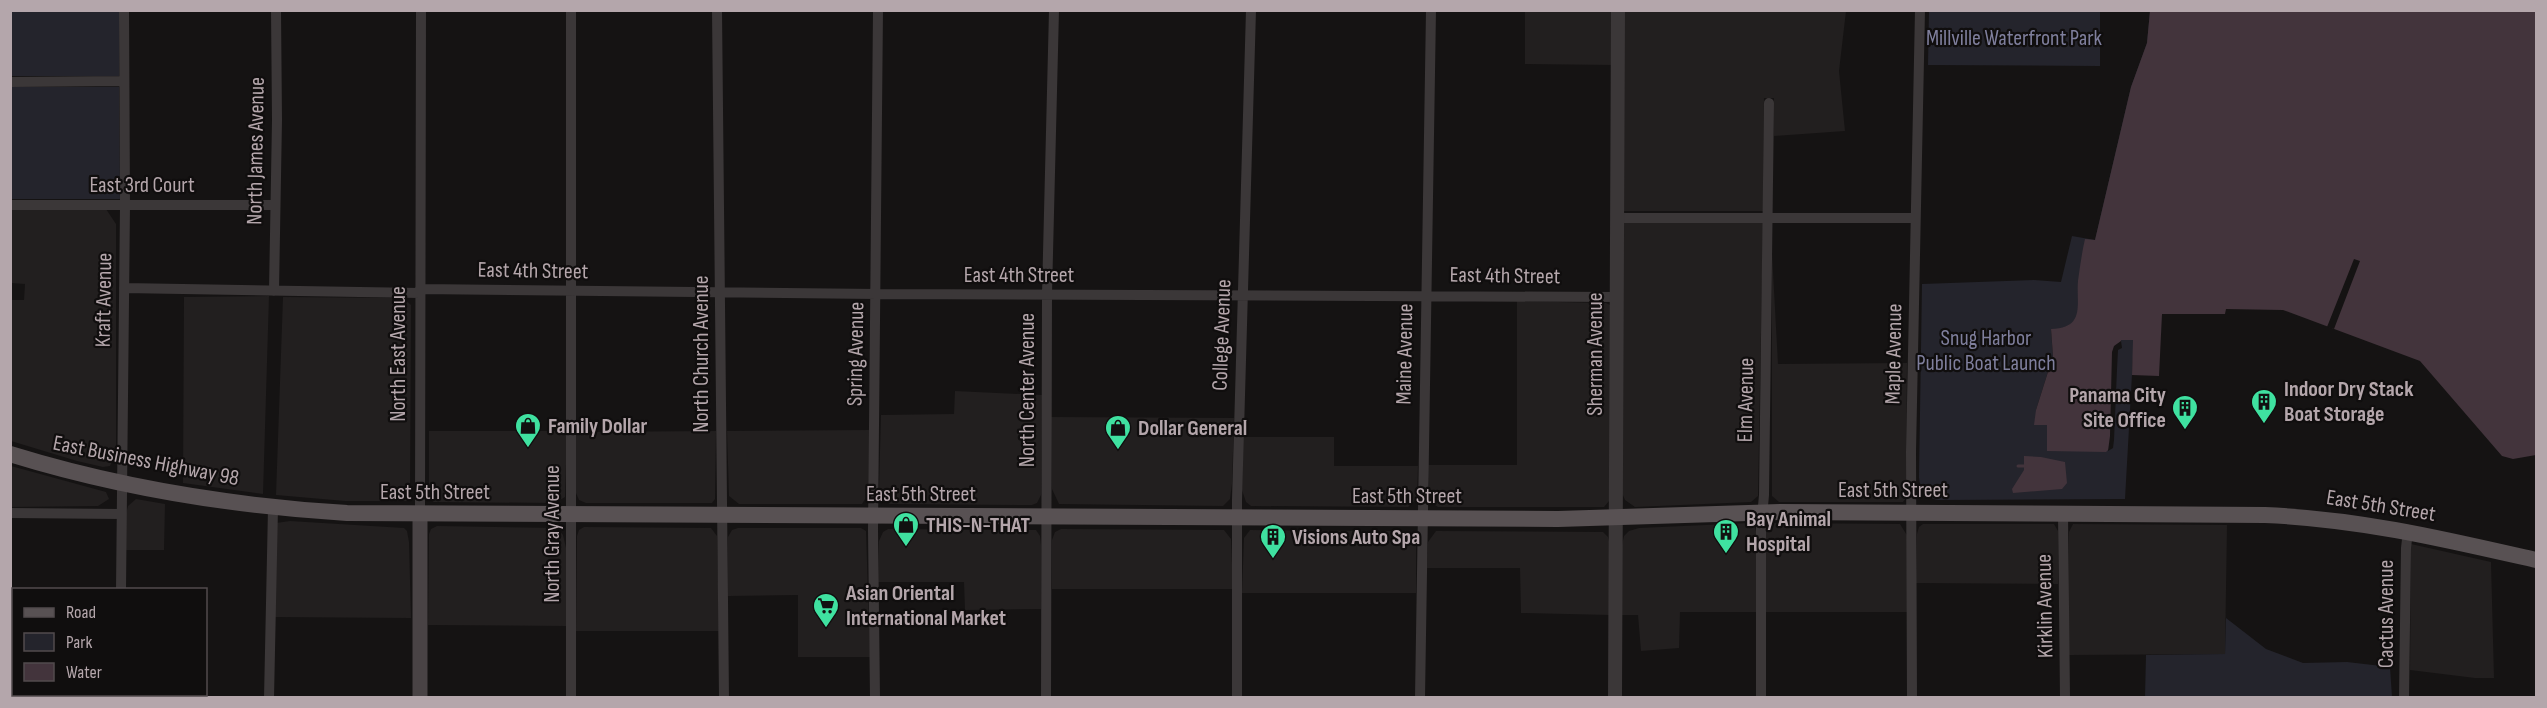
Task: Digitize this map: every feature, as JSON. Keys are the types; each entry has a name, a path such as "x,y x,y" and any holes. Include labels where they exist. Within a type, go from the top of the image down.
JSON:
{"main road":[{"name":"East Business Highway 98","path":"10,454 121,483 273,508"},
{"name":"East 5th Street","path":"273,508 420,514 722,516 1616,519 1763,513 1912,513 2299,517 2408,531 2536,560"},
{"name":"North East Avenue","path":"420,514 420,698"}],"street":[{"name":"Kraft Avenue","path":"121,588 125,205 124,10"},
{"name":"North James Avenue","path":"274,291 276,10"},
{"name":"North East Avenue","path":"420,514 421,10"},
{"name":"North Gray Avenue","path":"571,10 571,698"},
{"name":"North Church Avenue","path":"717,10 724,698"},
{"name":"Spring Avenue","path":"875,698 878,10"},
{"name":"North Center Avenue","path":"1046,698 1047,294 1054,10"},
{"name":"College Avenue","path":"1237,698 1237,518 1251,10"},
{"name":"Maine Avenue","path":"1420,698 1431,10"},
{"name":"Sherman Avenue","path":"1615,698 1618,10"},
{"name":"Maple Avenue","path":"1912,698 1912,513 1920,10"},
{"path":"10,82 124,81"},
{"name":"Elm Avenue","path":"1761,698 1769,103"},
{"name":"East 3rd Court","path":"10,205 274,205"},
{"path":"1617,218 1916,218"},
{"name":"East 4th Street","path":"124,288 274,291 1617,297"},
{"path":"269,698 273,508"},
{"path":"10,513 121,514"},
{"name":"Kirklin Avenue","path":"2063,514 2065,698"},
{"name":"Cactus Avenue","path":"2404,698 2408,531"}],"shaded area":[{"path":"1525,11 1614,11 1614,65 1525,64"},
{"path":"1624,11 1846,11 1839,71 1845,131 1774,136 1774,98 1764,98 1763,211 1623,211"},
{"path":"11,209 106,209 116,224 116,452 110,466 103,467 77,461 11,441 10,300 24,300 25,284 11,283"},
{"path":"1623,223 1763,223 1758,496 1751,502 1635,507 1625,500 1622,493"},
{"path":"1772,253 1778,364 1907,363 1906,498 1903,502 1779,502 1772,496"},
{"path":"269,296 263,494 183,483 184,297"},
{"path":"283,297 403,298 411,305 410,495 407,501 345,501 276,495"},
{"path":"1517,301 1606,303 1610,305 1609,501 1604,507 1438,507 1429,501 1428,465 1517,465"},
{"path":"955,391 1042,395 1041,495 1037,503 1032,505 890,504 884,501 879,488 881,415 954,414"},
{"path":"1051,417 1234,418 1230,499 1223,506 1059,504 1052,489"},
{"path":"871,430 870,491 862,504 739,504 729,496 727,431"},
{"path":"429,431 567,431 565,497 555,503 433,502 429,495"},
{"path":"716,431 715,499 712,503 586,503 579,500 576,493 576,432"},
{"path":"1243,437 1334,437 1334,466 1418,466 1417,499 1408,507 1251,506 1246,502 1242,490"},
{"path":"11,466 106,492 109,499 98,506 11,507"},
{"path":"136,499 165,504 164,550 124,550 124,522 128,506"},
{"path":"290,521 404,528 407,531 409,542 411,618 274,617 276,523"},
{"path":"1750,523 1754,525 1756,531 1756,612 1680,612 1679,648 1641,651 1638,615 1620,615 1624,536 1629,531 1639,528"},
{"path":"1769,523 1900,524 1908,537 1907,612 1766,612 1766,530"},
{"path":"1923,524 2054,524 2058,531 2058,584 1916,583 1917,534 1919,527"},
{"path":"2073,524 2227,525 2225,654 2068,655 2069,532"},
{"path":"437,526 558,528 563,535 566,548 567,626 428,625 429,534 431,529"},
{"path":"584,527 711,528 717,536 719,631 576,631 577,536 579,530"},
{"path":"738,528 861,528 866,531 870,657 798,657 798,595 728,596 728,537 732,530"},
{"path":"888,529 1036,530 1040,536 1041,545 1041,609 965,610 964,582 878,582 879,541 883,532"},
{"path":"1061,529 1224,530 1231,539 1233,589 1052,589 1052,540 1055,532"},
{"path":"1250,530 1409,531 1414,534 1416,541 1416,593 1242,593 1244,538"},
{"path":"1436,531 1603,532 1608,537 1610,545 1610,615 1521,613 1520,568 1427,568 1428,542"},
{"path":"2411,544 2491,562 2494,678 2475,678 2410,670"}],"green space":[{"path":"10,11 119,11 119,76 11,76"},
{"name":"Millville Waterfront Park","path":"1929,11 2100,11 2100,66 1928,65"},
{"name":"Snug Harbor Public Boat Launch","path":"2150,11 2211,11 2081,331 2051,329 2053,356 2036,410 2107,349 2135,321 2125,499 1937,500 1924,492 1920,486 1919,477 1922,284 2034,280 2061,282 2072,236 2095,240 2131,87 2147,43"},
{"path":"10,87 119,87 120,199 11,199"},
{"path":"2226,618 2266,649 2303,663 2347,662 2390,667 2392,697 2145,697 2146,655 2225,654"}],"water":[{"path":"2150,11 2536,11 2536,455 2513,459 2502,456 2420,361 2283,310 2226,309 2225,314 2162,314 2159,376 2132,375 2133,340 2121,340 2121,345 2115,349 2110,448 2106,452 2047,451 2047,425 2034,425 2036,410 2053,356 2051,329 2062,328 2070,324 2077,313 2078,281 2085,239 2095,240 2131,87 2147,43"},
{"path":"2024,456 2065,462 2067,483 2062,489 2013,493 2012,489 2024,470"}],"pier":[{"path":"2354,259 2360,261 2334,329 2327,327"},
{"path":"2121,341 2122,348 2118,350 2114,440 2113,448 2108,451 2112,352 2114,346"}],"waterway":[{"path":"2018,466 2024,466"}],"place":[{"name":"Indoor Dry Stack Boat Storage","path":"2264,425"},
{"name":"Panama City Site Office","path":"2185,431"},
{"name":"Family Dollar","path":"528,449"},
{"name":"Dollar General","path":"1118,451"},
{"name":"THIS-N-THAT","path":"906,548"},
{"name":"Bay Animal Hospital","path":"1726,555"},
{"name":"Visions Auto Spa","path":"1273,560"},
{"name":"Asian Oriental International Market","path":"826,629"}]}
